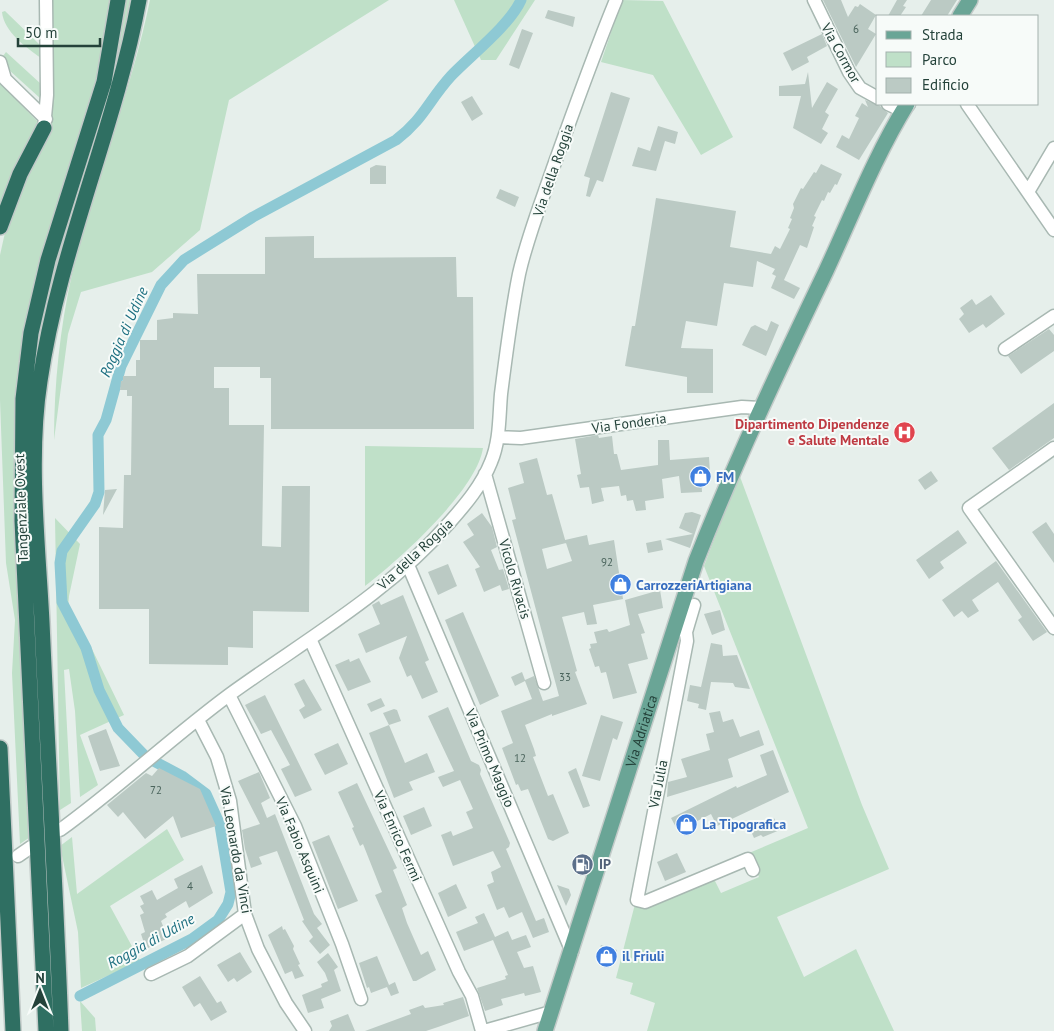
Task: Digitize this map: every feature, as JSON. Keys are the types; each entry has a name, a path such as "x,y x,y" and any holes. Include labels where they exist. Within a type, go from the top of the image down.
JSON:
{"highway":[{"name":"Tangenziale Ovest","path":"57,1030 22,521 23,399 31,333 48,260 104,82 118,0"},
{"name":"Tangenziale Ovest","path":"57,1030 54,871 37,518 36,429 39,382 64,265 119,84 139,0"},
{"path":"0,227 20,174 45,123"},
{"path":"0,748 13,1031"}],"main road":[{"path":"961,15 970,0"},
{"name":"Via Adriatica","path":"545,1031 572,952 663,662 680,630 696,561 760,408 906,106"}],"street":[{"path":"45,123 46,0"},
{"name":"Via della Roggia","path":"60,830 102,799 229,695 311,641 408,565 458,513 485,474 492,462 498,438 510,319 520,271 535,219 589,66 616,0"},
{"name":"Via Cormor","path":"814,0 849,72 860,88 876,97"},
{"path":"0,62 4,79 45,123"},
{"path":"967,105 1054,230"},
{"path":"1028,192 1054,148"},
{"path":"1005,349 1054,316"},
{"name":"Via Fonderia","path":"498,438 521,438 742,407 760,408"},
{"path":"1054,448 969,508 1054,628"},
{"name":"Vicolo Rivacis","path":"485,474 544,683"},
{"name":"Via Primo Maggio","path":"408,565 572,952"},
{"name":"Via Julia","path":"694,605 680,630 687,640 680,667 637,900 645,902 748,858 752,870"},
{"name":"Via Enrico Fermi","path":"311,641 459,972 472,996 483,1031"},
{"path":"663,662 680,667"},
{"name":"Via Fabio Asquini","path":"229,695 295,826 342,944 361,1000"},
{"name":"Via Leonardo da Vinci","path":"198,720 217,756 230,801 245,914 258,949 286,1003 304,1031"},
{"path":"18,856 31,847"},
{"path":"151,974 188,956 226,931 245,914"},
{"path":"483,1031 551,1012"}],"green space":[{"path":"49,0 113,0 100,73 24,337 17,394 33,835 20,844 12,673 15,620 6,563 0,400 0,255 8,219 52,116"},
{"path":"125,0 131,0 115,73 101,119 112,78"},
{"path":"150,0 389,0 229,100 200,230 152,272 81,292 68,334 54,440 59,356 72,274 133,69"},
{"path":"454,0 535,0 496,60 481,60"},
{"path":"622,0 663,1 733,137 701,155 653,75 601,62"},
{"path":"5,11 39,44 42,49 41,58 11,32 2,12"},
{"path":"6,52 41,84 43,90 41,99 9,70 3,56"},
{"path":"0,83 39,123 0,215"},
{"path":"365,446 483,448 478,465 467,484 452,503 416,542 365,586"},
{"path":"739,474 862,805 889,869 777,917 804,977 856,949 894,1031 647,1031 655,1003 630,994 633,983 616,978 635,904 714,879 721,893 759,877 749,853 808,828 704,566"},
{"path":"55,518 80,544 68,608 91,647 124,715 80,735 98,785 80,797 75,711 69,669 64,670 71,803 60,810"},
{"path":"167,829 184,860 110,906 140,961 81,988 78,932 60,846 72,837 77,894"},
{"path":"80,1001 95,1018 96,1031 82,1031"}],"building":[{"path":"823,0 841,0 848,17 855,6 858,7 860,4 876,15 868,29 876,34 856,67"},
{"path":"897,0 907,0 903,6 906,7 901,15 889,15"},
{"path":"931,0 957,0 948,15 922,15"},
{"path":"548,10 575,17 573,27 545,18"},
{"path":"522,29 533,33 519,69 509,65"},
{"path":"822,34 827,46 807,57 809,62 792,71 783,53"},
{"path":"808,72 812,108 827,82 838,89 825,112 829,115 822,129 828,133 821,144 793,128 801,96 779,96 779,86 805,84"},
{"path":"611,92 630,98 603,182 597,180 590,197 586,196 590,178 584,176"},
{"path":"472,96 483,114 472,121 461,102"},
{"path":"865,100 880,106 888,113 859,160 836,147 842,135 849,139 859,118 855,116 862,103 868,107"},
{"path":"658,126 678,132 675,144 665,141 656,171 632,166 638,147 650,151"},
{"path":"821,164 842,174 837,185 835,184 830,193 828,192 824,201 822,200 814,216 816,217 812,226 814,227 807,248 800,245 784,280 800,288 794,299 771,288 776,276 772,274 775,269 757,261 753,287 724,283 717,326 686,321 681,348 713,349 713,393 687,393 687,377 625,366 632,326 635,326 656,198 736,211 730,247 771,254 775,246 780,249 790,229 788,228 792,219 790,218 794,208 793,204 801,188 803,189"},
{"path":"376,165 386,166 386,184 370,184 370,168"},
{"path":"500,189 519,197 515,207 496,198"},
{"path":"314,236 314,258 456,257 457,297 473,297 474,429 271,429 271,378 260,378 260,367 214,367 214,388 229,388 229,425 264,425 262,546 281,547 282,486 310,486 309,612 253,611 253,648 228,647 228,665 149,664 149,609 99,609 99,527 123,528 124,475 131,475 132,396 127,396 127,390 120,390 121,381 123,381 123,376 136,376 136,360 140,360 140,340 157,340 157,320 173,318 173,313 198,314 197,274 265,274 265,237"},
{"path":"991,295 1005,314 986,328 983,324 969,333 959,319 964,314 960,308 972,299 976,305"},
{"path":"771,321 779,325 766,356 742,345 751,327 755,325 767,331"},
{"path":"1049,329 1054,335 1054,351 1021,374 1008,356"},
{"path":"1054,403 1054,438 1009,470 992,448"},
{"path":"598,435 599,438 612,436 614,454 617,454 621,470 658,465 658,440 669,440 670,460 709,457 710,474 701,474 702,492 681,493 679,476 662,479 664,498 645,501 646,510 636,511 633,500 627,501 626,495 621,496 619,486 601,488 604,501 592,504 589,487 580,488 577,475 581,474 575,439"},
{"path":"537,458 547,495 552,494 565,540 587,535 589,545 614,540 623,599 593,605 597,624 587,625 584,612 562,617 577,671 575,672 587,704 552,716 552,714 525,725 536,756 533,757 548,796 553,794 569,833 553,841 548,839 528,789 521,791 518,784 516,785 502,748 513,743 501,711 532,699 525,681 515,686 511,677 522,672 525,680 534,676 543,701 559,696 512,520 516,519 508,488 524,483 519,463","holes":["566,543 572,561 547,569 542,549"]},
{"path":"931,471 938,481 925,490 918,480"},
{"path":"117,489 103,515 105,490"},
{"path":"692,512 701,515 690,548 665,539 693,534 679,528 685,513"},
{"path":"482,513 492,527 497,547 491,550 499,570 503,569 509,589 502,591 500,585 484,592 475,569 480,567 463,542 474,535 467,524"},
{"path":"1046,522 1054,534 1054,563 1032,532"},
{"path":"958,530 967,543 940,562 944,568 929,579 916,560"},
{"path":"661,540 663,550 648,553 646,543"},
{"path":"996,561 1047,632 1033,641 1018,620 1022,617 998,582 972,600 979,611 968,618 962,611 954,617 942,600"},
{"path":"448,564 457,586 438,595 428,572"},
{"path":"660,590 663,608 638,614 645,633 641,634 648,659 628,664 637,693 613,699 606,672 601,673 599,666 595,667 589,649 591,648 590,644 597,643 594,632 607,629 609,632 630,625 625,600"},
{"path":"403,595 429,660 425,662 438,692 422,699 411,675 407,677 399,658 407,636 366,653 358,634 380,624 372,605 379,601 381,605"},
{"path":"720,610 725,630 712,635 704,614"},
{"path":"463,612 499,696 480,705 445,620"},
{"path":"711,643 722,645 723,656 737,655 750,689 735,687 733,683 711,682 706,710 698,708 699,704 687,701 690,685 701,687"},
{"path":"359,658 371,682 348,691 335,665 349,659 350,662"},
{"path":"304,679 322,710 304,719 299,710 305,706 294,684"},
{"path":"265,695 312,790 295,797 281,769 290,765 271,730 261,734 245,705"},
{"path":"381,698 385,706 371,712 367,704"},
{"path":"448,707 471,761 479,765 480,774 510,843 506,849 536,921 544,918 549,932 533,938 522,912 509,918 504,907 497,910 487,885 494,882 491,872 501,867 493,851 453,866 441,835 451,831 453,836 473,828 466,812 473,809 460,780 443,787 438,777 454,771 428,716"},
{"path":"394,709 397,710 401,721 389,725 383,713"},
{"path":"720,711 723,722 733,719 740,737 759,730 764,745 728,759 733,777 667,797 668,782 687,777 681,759 710,750 706,734 714,732 709,713"},
{"path":"601,715 623,722 617,740 613,738 600,781 582,776"},
{"path":"389,725 405,763 427,753 435,772 409,782 413,790 394,798 369,733"},
{"path":"106,729 120,766 100,771 88,736"},
{"path":"338,743 348,764 325,775 314,754"},
{"path":"773,750 789,792 717,826 711,814 678,831 671,818 736,786 737,788 767,775 760,755"},
{"path":"159,768 200,789 216,826 181,838 173,816 145,839 123,812 118,817 107,805 146,773 152,776"},
{"path":"576,768 590,806 583,808 568,772"},
{"path":"259,772 270,798 261,803 267,818 275,814 314,914 322,924 317,928 330,945 320,954 309,941 313,937 302,921 304,920 277,851 259,857 262,864 251,868 242,830 260,824 238,781"},
{"path":"357,783 397,868 393,870 407,905 402,908 407,923 421,955 428,951 436,970 416,981 413,981 375,895 382,892 363,844 360,846 352,828 354,827 338,792"},
{"path":"424,807 432,826 411,835 403,816"},
{"path":"774,818 780,830 763,837 761,835 754,838 750,829"},
{"path":"329,835 358,901 338,909 312,842"},
{"path":"677,853 686,872 665,881 657,862"},
{"path":"202,865 213,893 189,908 186,901 165,914 167,917 161,921 168,938 146,949 141,934 145,932 140,915 144,913 140,906 144,904 140,896 152,890 157,900 178,888 174,879"},
{"path":"456,884 467,908 448,917 438,893"},
{"path":"557,885 569,889 571,895 566,906"},
{"path":"484,913 495,937 508,931 512,940 526,935 531,947 517,952 524,968 533,966 541,992 525,996 524,993 501,999 503,1005 485,1011 477,988 506,979 505,976 508,975 493,940 464,951 456,932 478,923 475,917"},
{"path":"282,926 294,946 293,949 300,964 298,965 304,976 295,979 292,971 285,974 268,935"},
{"name":"il Friuli","path":"601,945 617,950 612,966 596,961"},
{"path":"240,952 252,972 237,982 234,978 228,982 217,965"},
{"path":"328,953 338,967 334,970 341,991 321,999 324,1008 308,1013 302,995 322,987 321,984 328,981 317,962"},
{"path":"377,956 389,985 395,982 399,993 391,996 387,987 371,993 369,987 367,988 359,963"},
{"path":"200,976 217,1003 221,1001 227,1012 211,1021 200,1003 194,1007 182,987"},
{"path":"463,997 469,1016 438,1027 426,1031 365,1031 411,1014 409,1010 423,1005 425,1008 444,1005 443,1003"},
{"path":"348,1014 355,1031 329,1031 332,1026 330,1021"}],"waterway":[{"name":"Roggia di Udine","path":"80,996 192,939 218,920 228,904 231,892 220,825 206,794 182,776 146,757 118,728 99,690 86,648 62,602 60,563 62,551 95,504 99,492 98,435 106,420 121,366 161,285 184,260 253,217 396,140 413,125 451,76 508,20 521,0"}],"place":[{"name":"Dipartimento Dipendenze e Salute Mentale","path":"905,432"},
{"name":"FM","path":"700,477"},
{"name":"CarrozzeriArtigiana","path":"620,585"},
{"name":"La Tipografica","path":"686,824"},
{"name":"IP","path":"583,864"},
{"name":"il Friuli","path":"606,956"}]}
